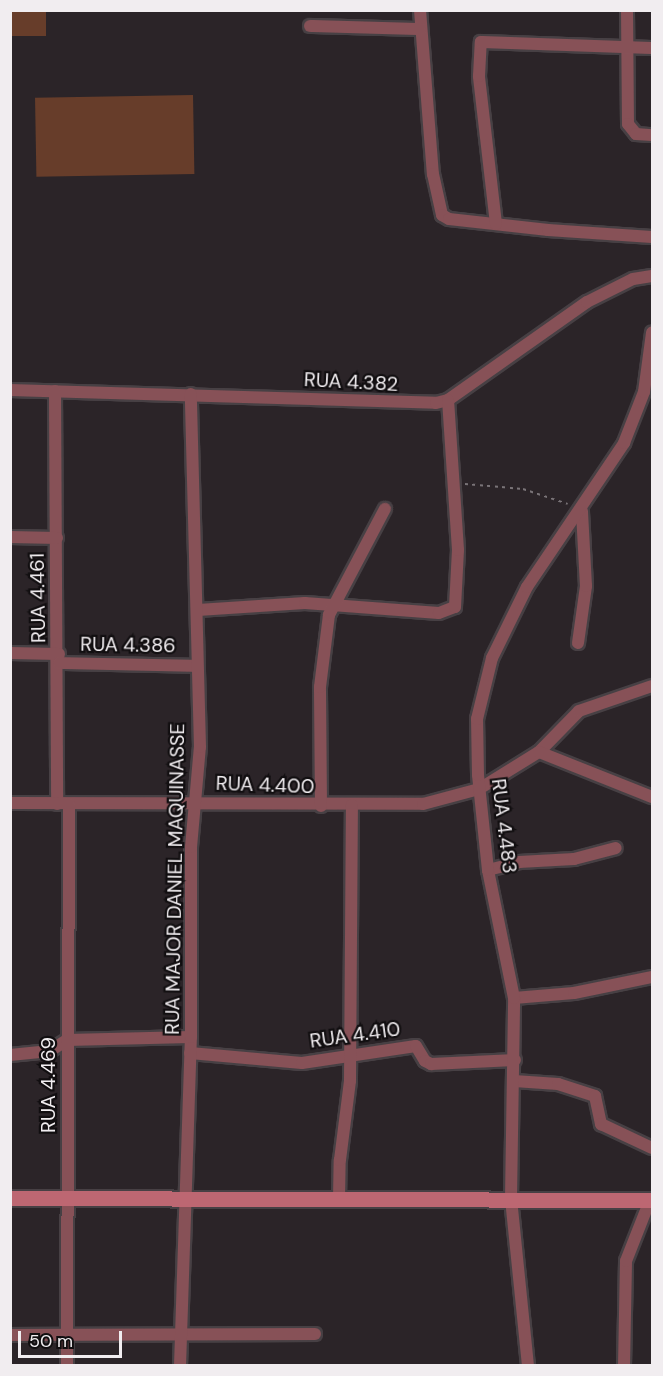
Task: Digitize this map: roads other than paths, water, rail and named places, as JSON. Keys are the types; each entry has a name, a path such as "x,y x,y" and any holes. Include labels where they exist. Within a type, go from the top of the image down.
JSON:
{"street":[{"path":"420,10 439,211 449,219 652,237"},
{"path":"627,10 628,124 636,134 652,135"},
{"path":"310,26 420,29"},
{"path":"496,224 479,76 482,42 626,49 652,48"},
{"name":"RUA 4.382","path":"10,390 191,394 413,404 448,400 587,302 633,279 652,276"},
{"name":"RUA 4.483","path":"528,1365 511,1198 514,998 488,870 479,789 477,719 492,658 527,587 582,511 624,443 637,416 652,333"},
{"name":"RUA 4.461","path":"55,391 63,804"},
{"name":"RUA MAJOR DANIEL MAQUINASSE","path":"180,1365 191,1037 191,847 198,802 198,610 191,394"},
{"path":"198,610 305,603 440,613 455,607 459,583 448,400"},
{"path":"321,806 320,687 332,605 385,509"},
{"path":"578,643 586,586 582,511"},
{"path":"10,537 57,537"},
{"name":"RUA 4.386","path":"10,653 59,659 197,666"},
{"name":"RUA 4.400","path":"10,803 198,802 321,806 423,804 479,789 539,752 579,711 652,686"},
{"path":"539,752 652,797"},
{"name":"RUA 4.469","path":"63,804 67,1040 67,1365"},
{"path":"339,1199 350,1054 352,805"},
{"path":"488,870 519,862 574,859 616,848"},
{"path":"514,998 574,993 652,977"},
{"path":"10,1054 50,1051 67,1040 191,1037"},
{"name":"RUA 4.410","path":"190,1053 302,1063 350,1054 417,1046 425,1061 431,1064 514,1060"},
{"path":"514,1081 558,1084 595,1096 600,1124 652,1148"},
{"path":"10,1198 651,1200 626,1261 624,1365"},
{"path":"10,1335 67,1336 181,1332 315,1334"}]}
